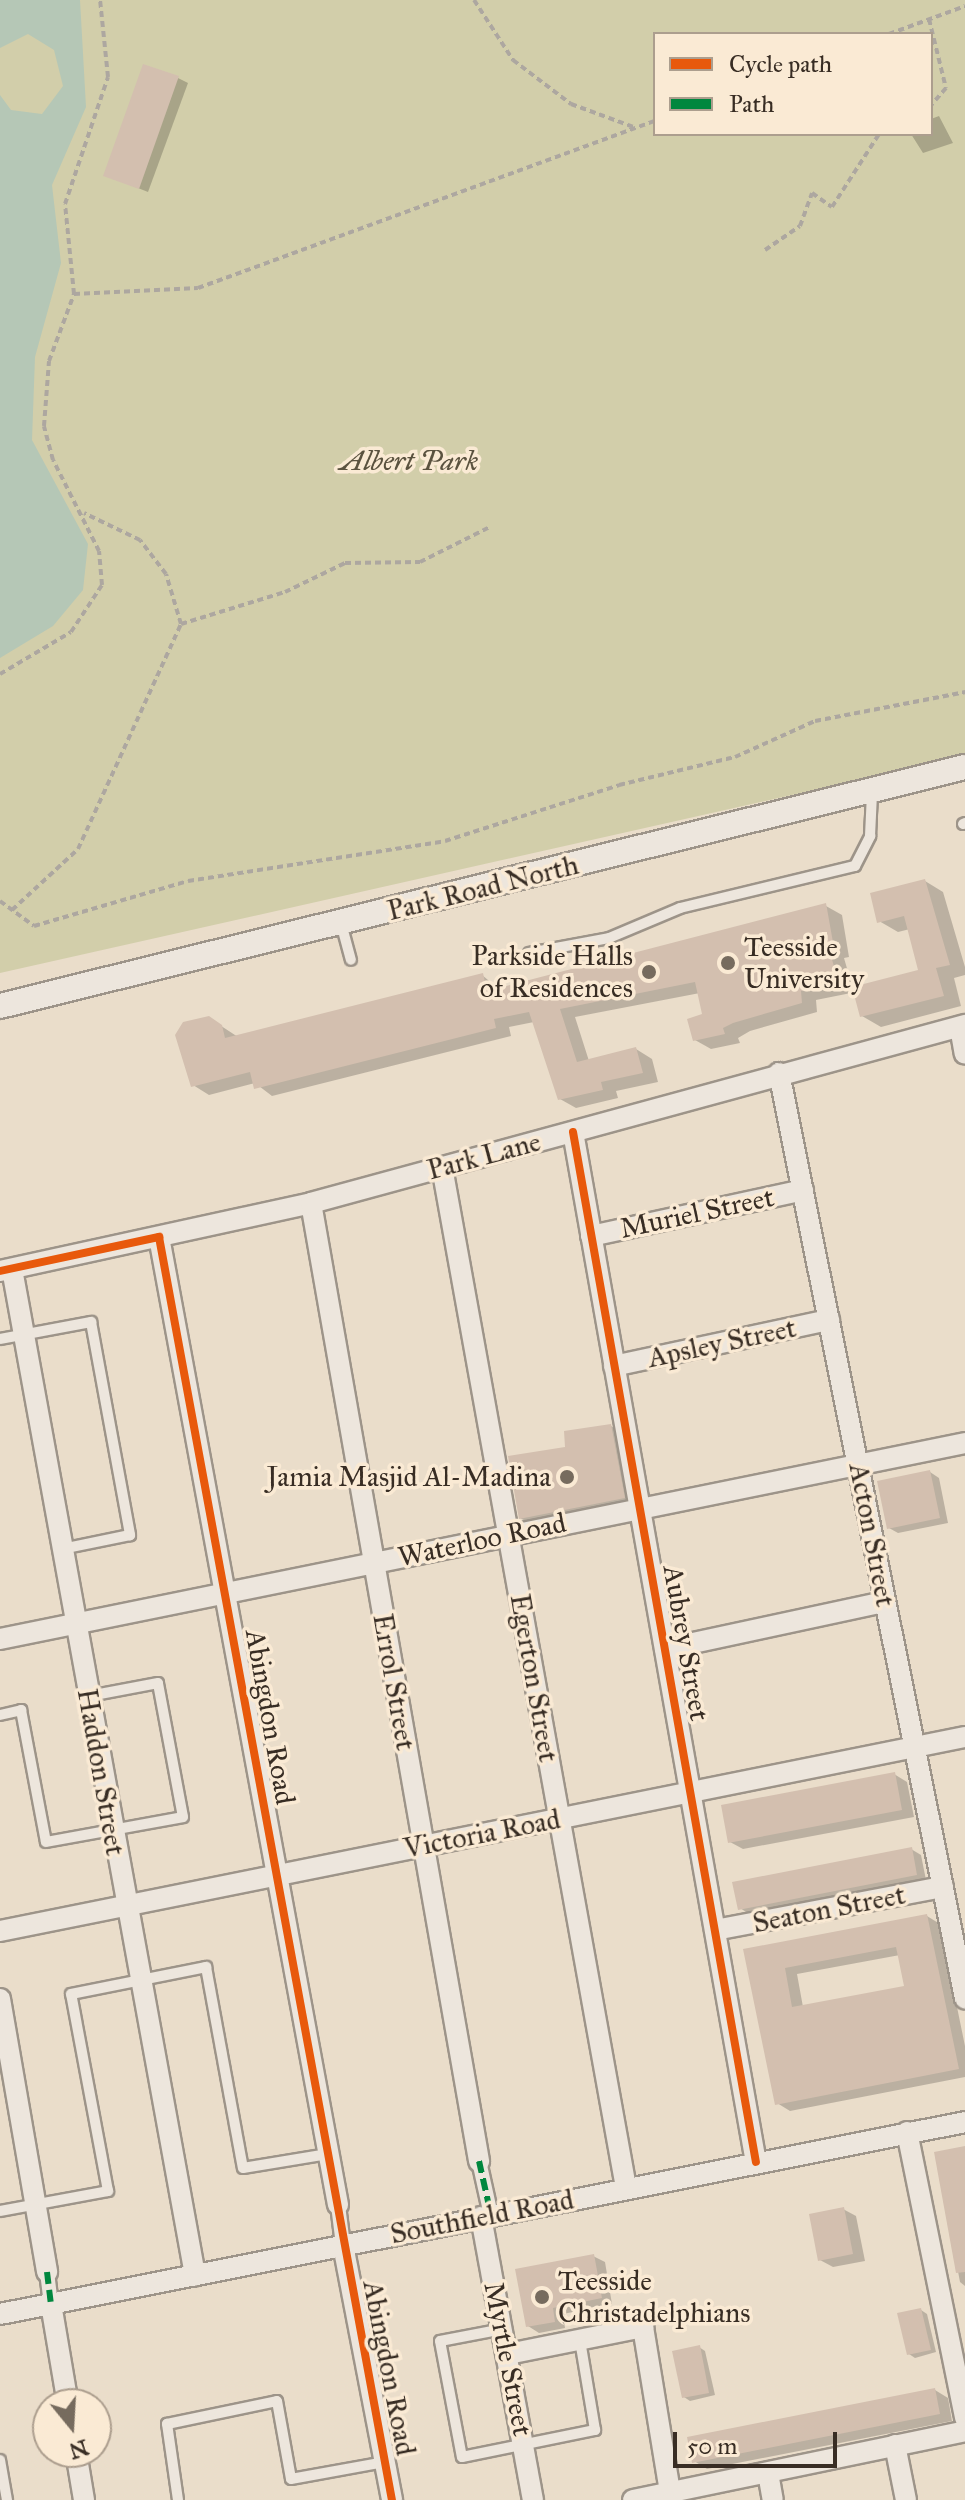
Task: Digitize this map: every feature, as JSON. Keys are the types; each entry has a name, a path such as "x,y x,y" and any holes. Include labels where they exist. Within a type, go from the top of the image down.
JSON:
{"street":[{"name":"Park Road North","path":"0,1006 872,794 965,767"},
{"path":"962,1026 965,1054"},
{"name":"Park Lane","path":"6,1270 311,1203 779,1073 962,1026"},
{"name":"Acton Street","path":"779,1073 965,1998"},
{"name":"Aubrey Street","path":"573,1132 756,2162"},
{"name":"Egerton Street","path":"442,1167 626,2188"},
{"name":"Muriel Street","path":"591,1236 803,1190"},
{"name":"Errol Street","path":"311,1203 479,2161"},
{"name":"Abingdon Road","path":"159,1237 338,2205"},
{"name":"Haddon Street","path":"6,1270 24,1334 125,1907 195,2275"},
{"name":"Apsley Street","path":"614,1366 829,1320"},
{"name":"Waterloo Road","path":"0,1639 965,1443"},
{"path":"665,1649 885,1602"},
{"name":"Victoria Road","path":"0,1931 965,1737"},
{"name":"Seaton Street","path":"715,1930 943,1887"},
{"path":"0,1999 65,2388"},
{"name":"Southfield Road","path":"0,2314 965,2122"},
{"path":"907,2132 965,2418"},
{"path":"479,2161 486,2216"},
{"path":"338,2205 343,2245"},
{"name":"Myrtle Street","path":"486,2216 533,2500"},
{"name":"Abingdon Road","path":"343,2245 392,2500"},
{"path":"508,2354 643,2327 670,2492"},
{"path":"633,2500 965,2431"},
{"path":"895,2445 906,2500"},
{"path":"79,2468 84,2500"},
{"path":"768,2473 773,2500"}],"lane":[{"path":"529,953 609,938 680,908 855,866 870,836 872,794"},
{"path":"341,923 351,960"},
{"path":"0,1339 91,1322 130,1535 62,1549"},
{"path":"0,1715 21,1710 46,1842 183,1817 158,1683 88,1696"},
{"path":"0,2211 108,2191 71,1994 206,1967 243,2168 328,2154"},
{"path":"503,2329 440,2341 462,2457 595,2430 580,2340"},
{"path":"178,2500 167,2424 277,2401 291,2479 385,2462"},
{"path":"0,2460 7,2500"}],"path":[{"path":"0,674 71,632 102,585 99,551 82,511 53,460 44,426 49,361 74,294 65,204 108,77 100,0"},
{"path":"474,0 513,60 571,104 637,128"},
{"path":"956,0 964,6"},
{"path":"894,32 964,6"},
{"path":"929,19 932,32"},
{"path":"933,35 946,88 933,103"},
{"path":"74,294 198,288 653,122"},
{"path":"765,250 800,226 812,193 832,207 878,136"},
{"path":"12,910 78,849 181,624 166,574 140,540 82,511"},
{"path":"181,624 285,592 345,563 420,562 490,527"},
{"path":"0,901 34,926 188,881 445,841 619,785 735,757 815,721 965,692"}],"green space":[{"name":"Albert Park","path":"0,0 965,0 965,756 0,973"}],"shaded area":[{"path":"0,0 80,0 86,107 52,185 61,263 35,357 32,440 88,544 83,590 53,626 0,658 0,95 11,110 42,114 63,86 54,50 28,34 0,48"}],"building":[{"path":"143,64 179,76 139,189 103,176"},
{"path":"925,879 950,965 936,968 944,996 860,1017 852,987 918,970 904,916 877,923 870,893"},
{"path":"826,903 834,948 829,949 839,984 801,991 802,1003 733,1023 723,1028 725,1034 693,1041 687,1019 702,1014 695,982 560,1009 577,1062 636,1047 643,1073 601,1082 603,1090 558,1100 529,1012 494,1019 496,1028 254,1089 250,1072 191,1087 175,1035 183,1022 209,1016 222,1025 225,1038 483,973 487,991"},
{"name":"Jamia Masjid Al-Madina","path":"611,1424 625,1498 519,1519 508,1456 565,1447 564,1431"},
{"path":"930,1470 940,1518 887,1529 877,1481"},
{"path":"895,1772 902,1810 728,1843 721,1805"},
{"path":"912,1847 917,1875 738,1910 732,1882"},
{"path":"927,1914 959,2069 775,2105 743,1949","holes":["896,1947 904,1986 792,2007 785,1968"]},
{"path":"965,2146 965,2272 956,2273 934,2152"},
{"path":"844,2207 853,2254 818,2261 809,2214"},
{"name":"Teesside Christadelphians","path":"594,2254 602,2298 553,2308 555,2322 526,2327 515,2269"},
{"path":"921,2308 931,2350 907,2355 897,2313"},
{"path":"700,2345 709,2393 682,2398 672,2351"},
{"path":"935,2388 940,2414 692,2463 687,2437"}],"marked path":[{"path":"479,2161 491,2215"},
{"path":"47,2272 51,2304"}],"cycle path":[{"path":"573,1132 756,2162"},
{"path":"0,1271 159,1237 392,2500"}],"place":[{"name":"Teesside University","path":"728,963"},
{"name":"Parkside Halls of Residences","path":"649,972"},
{"name":"Jamia Masjid Al-Madina","path":"567,1477"},
{"name":"Teesside Christadelphians","path":"542,2297"}]}
